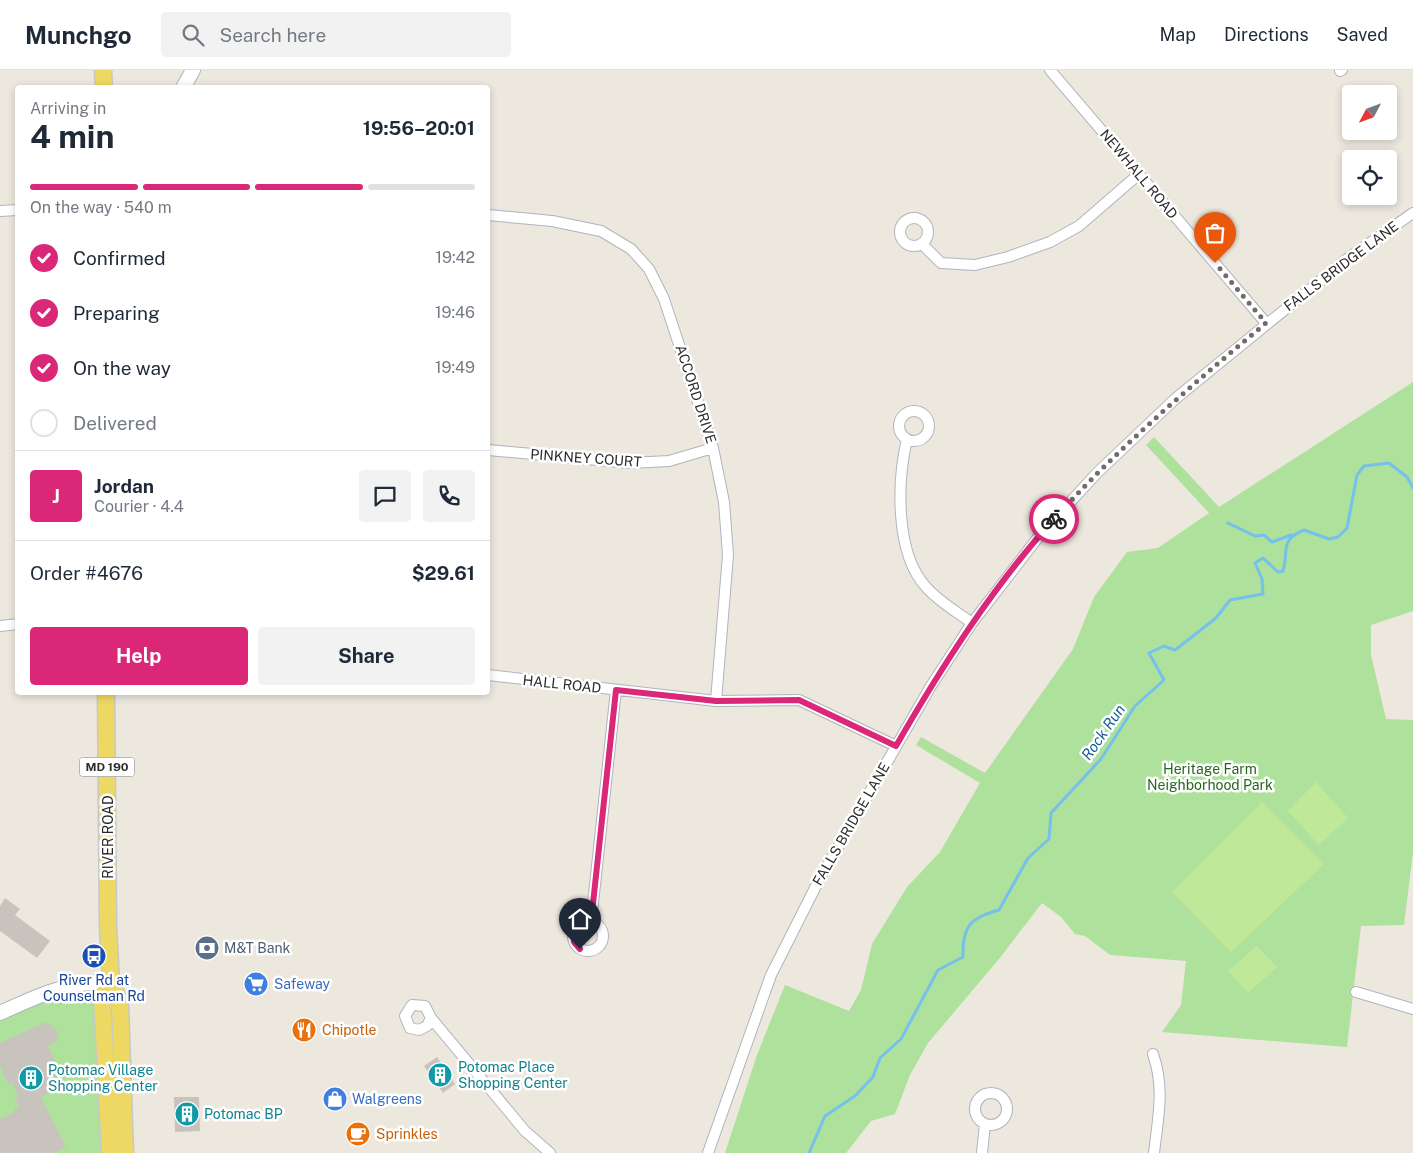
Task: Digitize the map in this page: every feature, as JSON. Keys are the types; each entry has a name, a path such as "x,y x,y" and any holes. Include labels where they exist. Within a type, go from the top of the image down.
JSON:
{"main road":[{"path":"103,70 104,85"},
{"name":"RIVER ROAD","path":"106,695 108,919 111,980 120,1004 125,1153"},
{"name":"RIVER ROAD","path":"110,1153 102,996 111,980"}],"street":[{"path":"185,85 193,70"},
{"name":"NEWHALL ROAD","path":"1050,70 1266,323"},
{"path":"922,244 941,263 976,265 1008,257 1065,235 1139,174"},
{"path":"0,211 15,210"},
{"name":"FALLS BRIDGE LANE","path":"708,1153 771,975 819,880 931,686 972,623 1040,535 1096,473 1175,399 1347,258 1413,213"},
{"name":"ACCORD DRIVE","path":"490,214 552,221 601,231 631,249 649,269 664,298 713,448 724,502 728,555 716,701"},
{"path":"907,439 901,465 903,534 907,554 914,571 926,588 972,623"},
{"name":"PINKNEY COURT","path":"490,450 630,463 669,460 713,448"},
{"path":"0,626 15,624"},
{"name":"HALL ROAD","path":"490,675 716,701 799,700 896,746"},
{"path":"591,922 616,690"},
{"path":"0,1013 42,994 75,984 111,980"},
{"path":"1356,992 1413,1008"},
{"path":"431,1018 525,1131 550,1153"},
{"path":"1153,1054 1159,1072 1161,1092 1154,1153"},
{"path":"982,1153 986,1124"}],"green space":[{"name":"Heritage Farm Neighborhood Park","path":"1413,382 1413,611 1371,625 1371,655 1386,719 1413,720 1413,852 1404,925 1361,926 1347,1047 1162,1032 1181,1005 1186,961 1110,955 1085,936 1075,934 1061,917 1042,903 999,959 928,1043 910,1075 895,1114 871,1121 846,1153 725,1153 757,1055 785,985 849,1011 861,990 872,944 907,887 940,852 980,783 916,745 921,737 985,773 1073,649 1094,597 1127,552 1158,548 1209,513 1146,445 1154,437 1219,507"},
{"path":"1316,782 1348,818 1319,845 1288,811"},
{"path":"1262,802 1324,864 1231,952 1172,892"},
{"path":"1257,946 1277,967 1248,993 1228,971"},
{"path":"111,981 120,1004 117,1153 0,1153 0,1013"}],"building":[{"path":"5,898 20,909 15,915 50,941 37,958 0,931 0,906"},
{"name":"Potomac Village Shopping Center","path":"46,1022 58,1031 58,1041 48,1046 56,1063 51,1066 58,1082 48,1087 51,1092 41,1097 66,1147 53,1153 0,1153 0,1119 15,1112 14,1109 19,1107 15,1099 18,1097 12,1082 8,1084 0,1066 0,1043"},
{"name":"Potomac Place Shopping Center","path":"437,1057 455,1084 443,1093 424,1066"},
{"name":"Potomac BP","path":"174,1097 199,1097 200,1131 175,1132"}],"waterway":[{"name":"Rock Run","path":"809,1153 825,1116 855,1096 873,1077 880,1058 901,1039 938,970 963,957 964,938 970,925 981,916 999,910 1028,858 1049,839 1051,813 1101,759 1135,706 1164,680 1149,653 1164,646 1175,650 1216,618 1230,600 1263,594 1262,579 1255,563 1263,558 1278,572 1283,571 1286,546 1296,534 1304,530 1329,539 1338,537 1347,528 1357,475 1364,466 1389,463 1407,477 1413,488"},
{"path":"1228,523 1255,536 1264,535 1272,542 1291,535"}],"way so far":[{"path":"1054,519 1096,473 1175,399 1266,323 1215,263"}],"place":[{"name":"M&T Bank","path":"207,948"},
{"name":"River Rd at Counselman Rd","path":"94,956"},
{"name":"Safeway","path":"256,984"},
{"name":"Chipotle","path":"304,1030"},
{"name":"Potomac Place Shopping Center","path":"440,1075"},
{"name":"Potomac Village Shopping Center","path":"31,1078"},
{"name":"Walgreens","path":"335,1099"},
{"name":"Potomac BP","path":"187,1114"},
{"name":"Sprinkles","path":"358,1134"}],"route":[{"path":"580,949 574,942 573,933 575,928 582,922 591,922 616,690 716,701 799,700 896,746 931,686 972,623 1054,519"}]}
